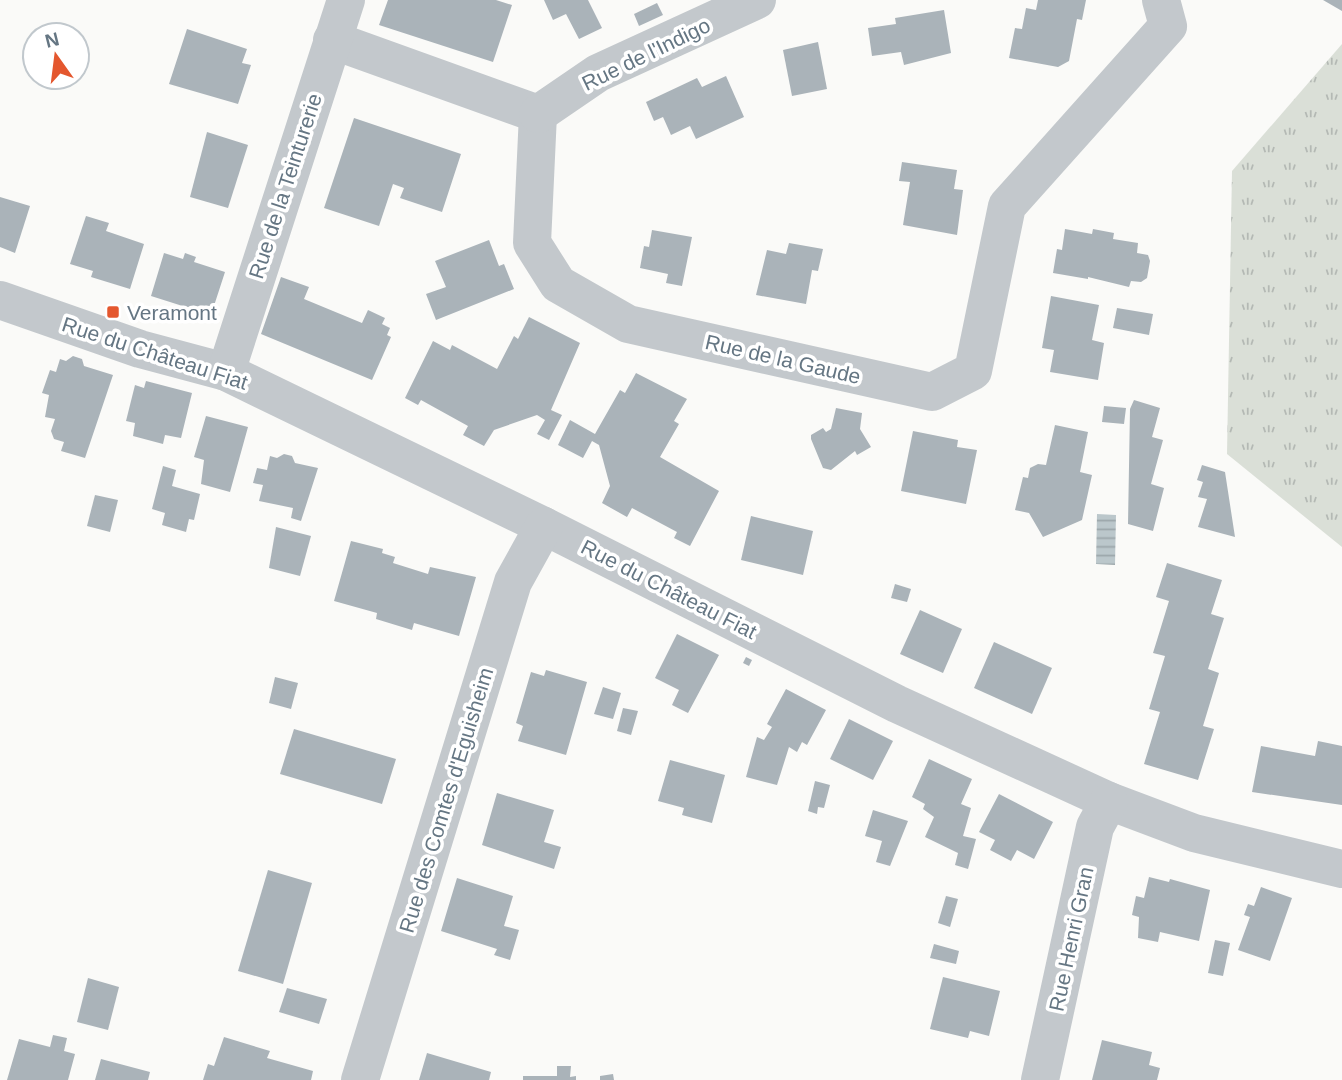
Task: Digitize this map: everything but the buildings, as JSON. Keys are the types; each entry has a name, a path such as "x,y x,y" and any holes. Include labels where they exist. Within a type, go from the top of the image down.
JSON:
{"street":[{"name":"Rue de la Teinturerie","path":"226,372 346,0"},
{"name":"Rue de l'Indigo","path":"538,114 598,73 757,0"},
{"name":"Rue de la Gaude","path":"538,114 532,243 558,284 628,324 932,392 972,372 1007,206 1168,26 1161,0"},
{"path":"332,40 538,114"},
{"name":"Rue du Château Fiat","path":"0,300 140,349 226,372 544,526 897,704 1109,801 1194,832 1342,869"},
{"name":"Rue des Comtes d'Eguisheim","path":"360,1080 513,582 544,526"},
{"name":"Rue Henri Gran","path":"1040,1080 1095,827 1109,801"}],"green space":[{"path":"1342,44 1342,547 1227,454 1232,171"}],"shaded area":[{"path":"1097,514 1116,515 1115,565 1096,564"}],"place":[{"name":"Veramont","path":"113,312"}]}
